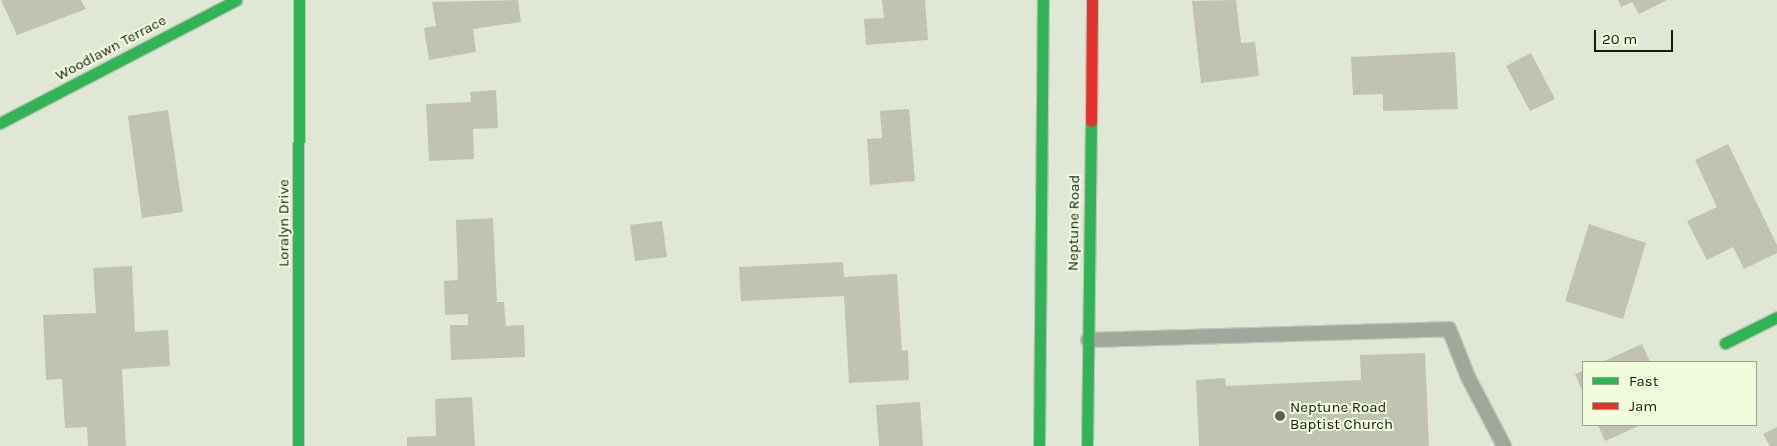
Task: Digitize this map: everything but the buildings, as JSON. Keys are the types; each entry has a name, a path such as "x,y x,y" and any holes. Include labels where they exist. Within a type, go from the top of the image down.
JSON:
{"main road":[{"name":"Woodlawn Terrace","path":"0,123 236,0"},
{"name":"Loralyn Drive","path":"298,446 299,0"},
{"path":"1039,446 1043,0"},
{"name":"Neptune Road","path":"1087,446 1092,0"},
{"path":"1725,342 1777,317"}],"lane":[{"path":"1088,340 1449,329 1468,378 1504,446"}],"traffic: fast":[{"path":"0,123 236,0"},
{"path":"298,446 299,0"},
{"path":"1039,446 1043,0"},
{"path":"1087,446 1091,121"},
{"path":"1725,343 1777,317"}],"traffic: jam":[{"path":"1091,121 1092,0"}],"place":[{"name":"Neptune Road Baptist Church","path":"1280,416"}]}
